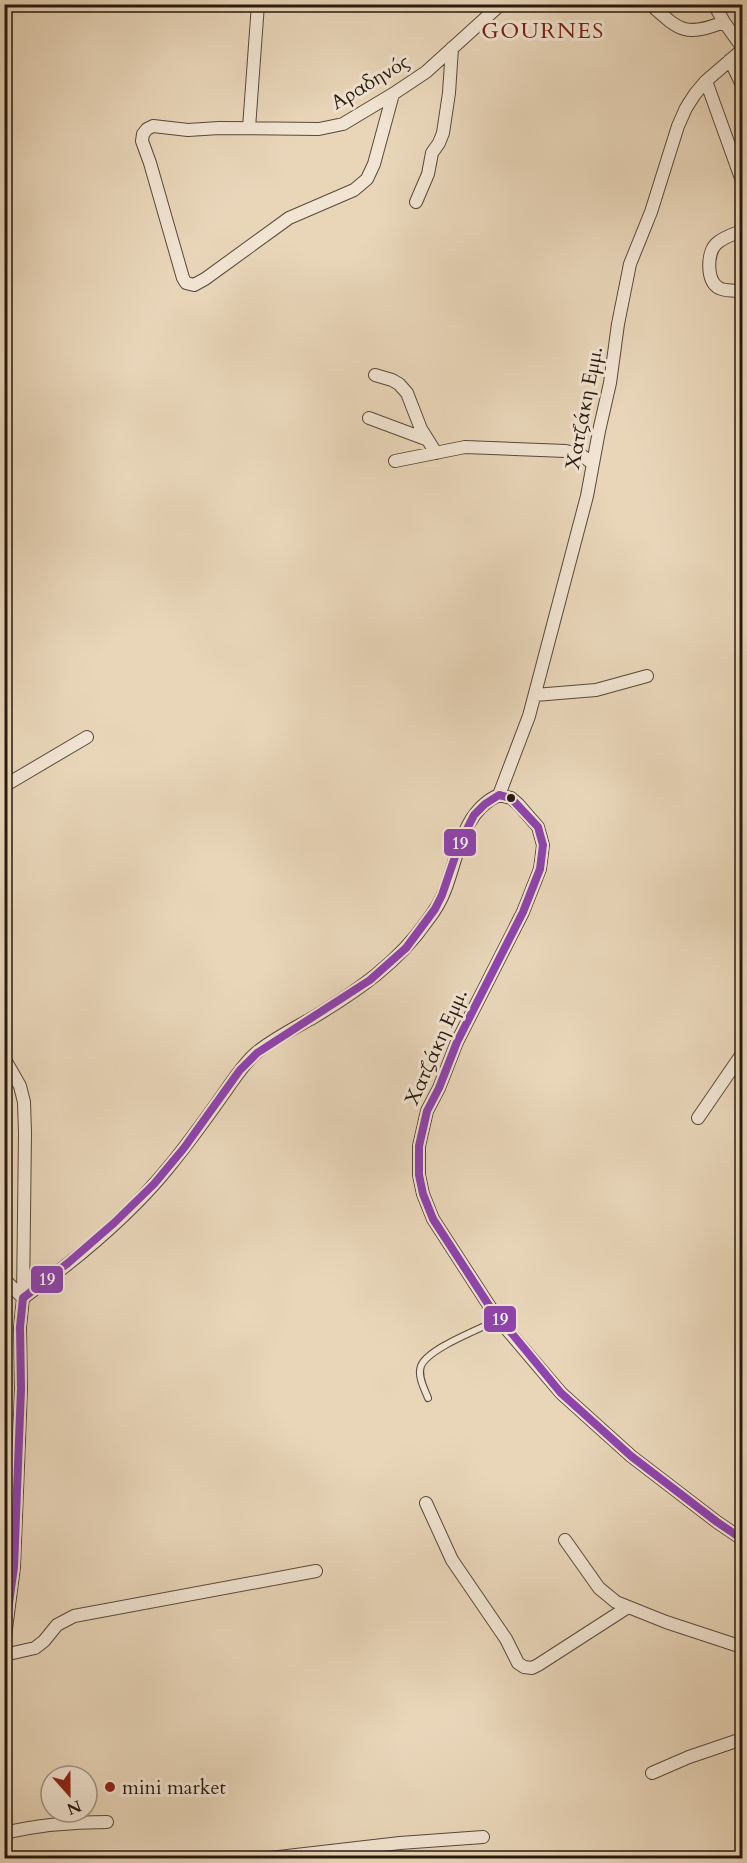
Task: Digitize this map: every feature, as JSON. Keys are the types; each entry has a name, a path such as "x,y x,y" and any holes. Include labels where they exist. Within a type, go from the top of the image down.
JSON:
{"street":[{"path":"249,128 258,4"},
{"name":"Αραδηνός","path":"393,94 374,164 367,179 354,190 289,218 205,279 194,285 186,283 142,141 147,129 153,126 188,130 330,128 352,119 426,72 501,4"},
{"path":"650,4 676,26 688,31 703,30 724,22"},
{"path":"714,4 742,48"},
{"path":"416,202 428,174 432,153 443,133 452,48"},
{"name":"Χατζάκη Εμμ.","path":"742,48 695,94 678,126 651,212 630,264 618,324 610,383 587,496 529,716 499,795 511,798 538,827 543,845 540,868 523,912 457,1042 427,1112 421,1131 418,1162 423,1194 434,1219 499,1319 561,1393 605,1434 742,1539"},
{"path":"730,60 742,85"},
{"path":"706,81 742,181"},
{"path":"742,231 714,245 711,251 710,266 712,282 715,285 726,291 742,292"},
{"path":"375,375 393,380 407,393 420,429 436,453"},
{"path":"369,418 428,440"},
{"path":"395,461 465,447 543,449 580,454 592,464"},
{"path":"535,695 596,690 647,676"},
{"path":"4,786 87,737"},
{"path":"23,1298 75,1257 154,1184 184,1148 240,1070 257,1053 370,980 409,945 445,891 457,850 467,828 481,806 499,795"},
{"path":"698,1118 742,1054"},
{"path":"4,1058 20,1086 24,1102 21,1389 10,1490 14,1567 4,1644"},
{"path":"4,1279 23,1298"},
{"path":"426,1503 452,1560 506,1639 519,1663 524,1667 532,1668 538,1665 628,1607"},
{"path":"565,1540 599,1588 616,1602 666,1622 742,1647"},
{"path":"4,1655 35,1648 57,1625 74,1616 316,1570"},
{"path":"652,1773 689,1757 742,1739"},
{"path":"4,1833 56,1825 107,1822"},
{"path":"270,1858 400,1843 483,1837"}],"lane":[{"path":"428,1398 420,1375 421,1366 429,1356 454,1340 499,1319"}],"transit line":[{"name":"19","path":"4,1640 14,1567 21,1389 20,1327 23,1298 114,1223 154,1184 184,1148 240,1070 257,1053 370,980 406,948 435,909 459,845 474,815 499,795 511,798 538,827 543,845 540,869 523,912 457,1042 439,1088 427,1111 419,1146 419,1175 423,1194 433,1219 490,1307 561,1393 631,1456 742,1539"}],"place":[{"name":"mini market","path":"110,1787"}],"district":[{"name":"GOURNES","path":"543,31"}]}
